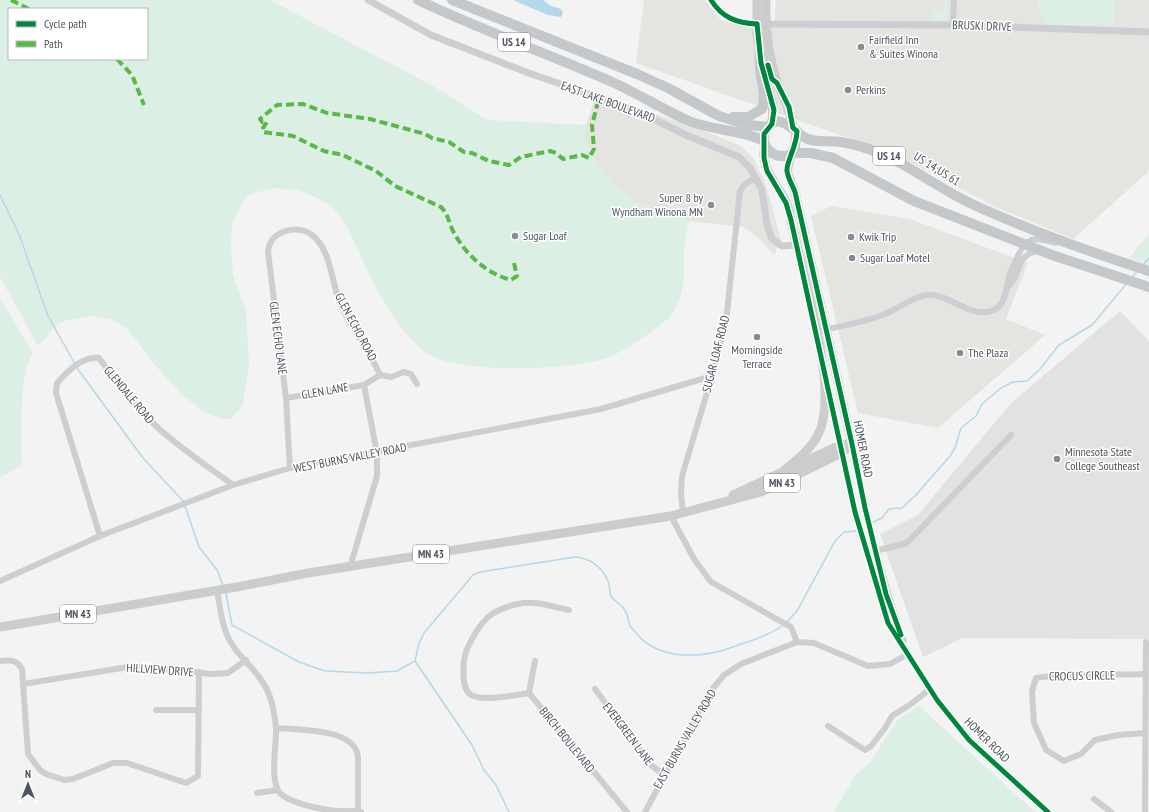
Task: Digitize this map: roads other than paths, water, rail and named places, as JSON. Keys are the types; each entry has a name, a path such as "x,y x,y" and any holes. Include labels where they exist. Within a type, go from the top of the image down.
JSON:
{"highway":[{"name":"US 14","path":"418,0 481,29 611,82 690,122 717,130 750,135 765,143 768,150 776,156 811,153 833,158 914,201 1024,244 1107,274 1146,286"},
{"name":"US 14;US 61","path":"452,0 637,74 668,88 705,109 734,122 770,125 780,122 810,140 848,143 886,155 910,167 973,205 1081,248"},
{"path":"705,109 729,116 744,118 752,116 760,111 764,96 759,69 760,55"},
{"path":"765,143 764,134 770,125"},
{"path":"792,154 795,130"},
{"name":"US 14","path":"1081,248 1149,271"}],"main road":[{"path":"759,0 762,24 770,56 778,83 791,112 795,130"},
{"path":"766,0 762,24 760,55 773,105 770,125"},
{"name":"MN 43","path":"765,143 763,152 767,171 786,203 796,244"},
{"name":"HOMER ROAD","path":"792,154 787,171 795,192 852,444"},
{"name":"HOMER ROAD","path":"796,244 824,370"},
{"name":"MN 43","path":"780,474 806,453 818,434 824,417 824,370"},
{"name":"MN 43","path":"706,508 780,474 852,444"},
{"name":"MN 43","path":"0,627 350,567 671,516 706,508 761,492 841,449"}],"street":[{"name":"EAST LAKE BOULEVARD","path":"368,0 430,35 637,111 696,140 731,153 744,162 756,178 762,190 767,225 772,239 782,246 796,244"},
{"path":"711,0 721,13 730,20 762,24"},
{"path":"953,25 954,0"},
{"name":"BRUSKI DRIVE","path":"762,24 953,25 1149,32"},
{"name":"SUGAR LOAF ROAD","path":"683,513 681,493 682,476 712,376 726,322 740,191 745,184 756,178"},
{"name":"GLEN ECHO ROAD","path":"300,230 312,235 319,243 326,256 337,295 350,322 372,355 380,375 364,385"},
{"name":"GLEN ECHO LANE","path":"290,468 286,398 268,252 271,241 278,234 285,231 300,230"},
{"path":"816,331 879,317 926,295 932,295 973,310 992,311 1000,305 1008,287 1011,272 1024,244 1027,241 1038,240 1072,248 1081,248"},
{"path":"1008,287 1014,280 1024,256 1041,250"},
{"name":"GLENDALE ROAD","path":"100,536 56,393 57,383 68,371 81,362 93,358 99,358 129,398 155,426 233,486"},
{"name":"HOMER ROAD","path":"824,370 855,512 888,623 937,700 969,740 1048,812"},
{"path":"380,375 391,377 404,372 412,374 417,384"},
{"name":"WEST BURNS VALLEY ROAD","path":"0,581 100,536 233,486 290,468 377,453 601,409 712,376"},
{"path":"350,567 377,476 377,453 364,385"},
{"name":"GLEN LANE","path":"286,398 364,385"},
{"path":"875,551 907,543 1011,435"},
{"name":"HOMER ROAD","path":"852,444 864,508 886,594 908,654"},
{"path":"671,516 694,559 710,582 791,627 797,642 814,643 868,666 890,664 908,654"},
{"path":"217,590 224,629 232,644 246,660 267,689 270,697 276,728 275,777 277,790 283,796 308,806 344,811 359,811 358,756 357,749 354,744 339,736 276,728"},
{"path":"535,661 529,693 502,697 480,698 471,695 465,686 463,674 466,650 476,632 488,617 518,604 537,603 569,610"},
{"name":"EAST BURNS VALLEY ROAD","path":"645,812 709,693 724,675 741,664 797,642"},
{"path":"1146,642 1148,659 1146,674 1147,710 1145,733 1147,760 1146,810"},
{"path":"0,661 12,660 19,663 22,668 28,754 40,770 46,774 64,780 73,780 113,763 127,763 186,783 198,776 199,672"},
{"name":"HILLVIEW DRIVE","path":"23,684 134,666 228,673 246,660"},
{"name":"CROCUS CIRCLE","path":"1145,733 1118,735 1096,740 1081,754 1064,761 1046,750 1034,723 1032,690 1036,678 1058,674 1146,674"},
{"name":"EVERGREEN LANE","path":"595,689 651,766 664,775"},
{"path":"828,726 865,750 871,746 892,716 911,704 930,689"},
{"name":"BIRCH BOULEVARD","path":"529,693 627,812"},
{"path":"156,710 199,710"},
{"path":"257,793 277,790"},
{"path":"1094,799 1111,812"}],"water":[{"path":"513,0 543,0 551,6 561,9 563,13 561,17 548,15"}],"waterway":[{"path":"0,195 19,234 48,316 75,364"},
{"path":"1143,265 1149,258"},
{"path":"1132,277 1138,271"},
{"path":"871,523 882,518 889,509 902,508 915,496 950,456 955,448 961,428 976,416 982,404 1001,388 1013,382 1027,381 1040,369 1059,345 1092,325 1127,283"},
{"path":"77,368 143,458 184,502"},
{"path":"185,506 199,547 217,570 223,585"},
{"path":"786,623 797,611 835,541 844,532 857,531"},
{"path":"509,812 496,785 484,770 472,745 415,661 419,643 424,633 473,575 480,572 575,557 586,559 595,564 602,571 609,583 611,596 625,611 630,626 638,635 647,643 670,653 696,655 721,651 765,635 783,625"},
{"path":"226,593 232,625 299,662 325,671 366,673 397,671 415,661"}],"place":[{"name":"Fairfield Inn & Suites Winona","path":"861,47"},
{"name":"Perkins","path":"848,90"},
{"name":"Super 8 by Wyndham Winona MN","path":"711,205"},
{"name":"Sugar Loaf","path":"515,236"},
{"name":"Kwik Trip","path":"851,237"},
{"name":"Sugar Loaf Motel","path":"852,258"},
{"name":"Morningside Terrace","path":"757,337"},
{"name":"The Plaza","path":"960,353"},
{"name":"Minnesota State College Southeast","path":"1057,459"}]}
